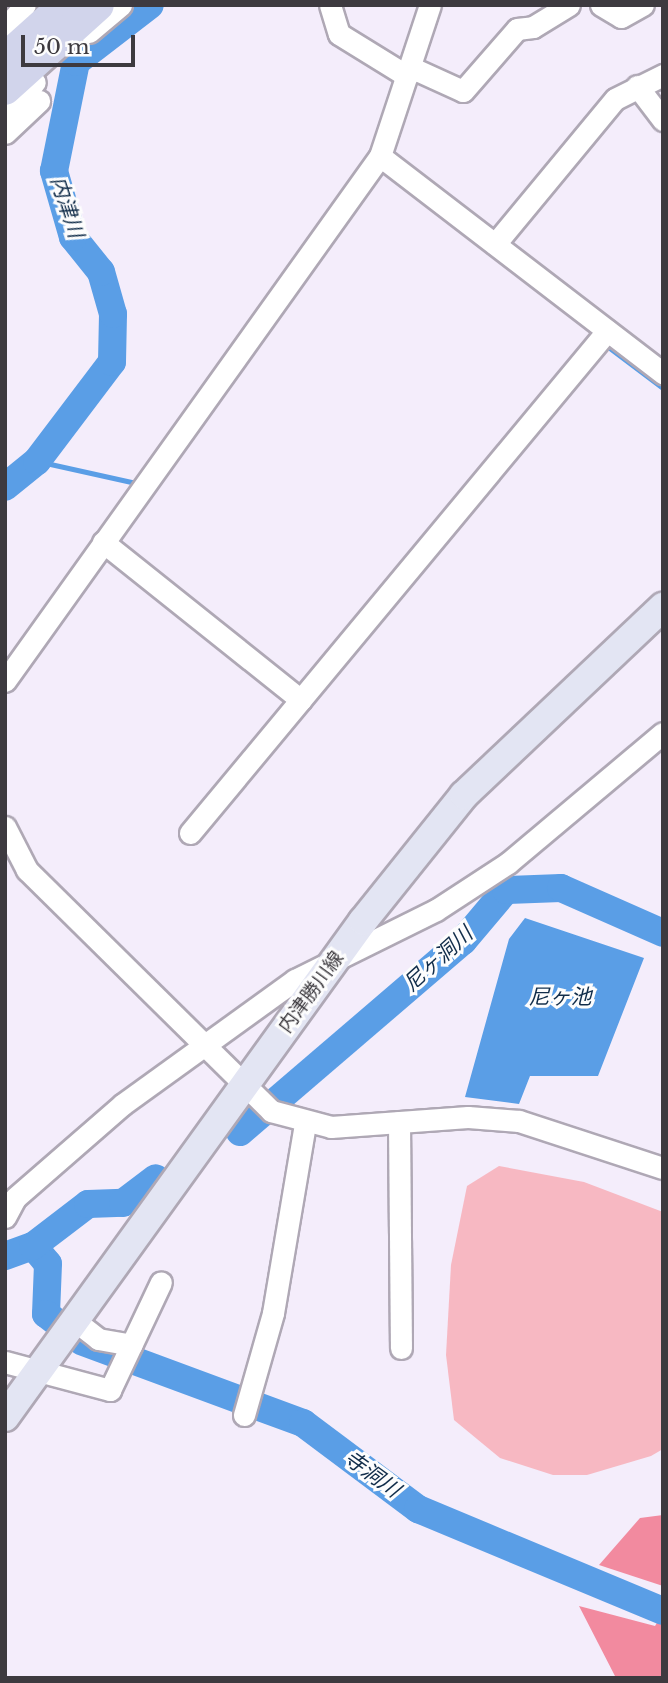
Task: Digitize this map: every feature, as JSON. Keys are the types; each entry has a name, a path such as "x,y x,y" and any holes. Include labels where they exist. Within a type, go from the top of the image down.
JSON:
{"highway":[{"path":"5,89 98,5"},
{"path":"5,59 45,9"}],"main road":[{"name":"内津勝川線","path":"5,1417 74,1320 256,1099 335,959 464,795 663,607"}],"street":[{"path":"5,109 121,5"},
{"path":"330,5 339,34 408,72 463,90 517,29 533,27 569,5"},
{"path":"5,681 380,156 430,5"},
{"path":"601,5 621,17 643,5"},
{"path":"5,28 45,9"},
{"path":"495,244 615,99 663,75"},
{"path":"637,86 663,120"},
{"path":"5,133 39,101"},
{"path":"380,156 663,373"},
{"path":"190,833 607,331"},
{"path":"103,542 301,700"},
{"path":"5,1217 15,1198 123,1104 208,1046 295,980 436,910 508,863 659,744"},
{"path":"5,827 27,870 208,1046 256,1099 305,1124 519,1121 663,1168"},
{"path":"399,1122 401,1348"},
{"path":"244,1415 273,1313 305,1124"},
{"path":"5,1362 110,1390 160,1282"},
{"path":"74,1320 98,1339 131,1345"}],"shaded area":[{"path":"499,1166 584,1182 663,1212 663,1449 651,1456 587,1475 553,1475 500,1458 454,1420 446,1355 451,1265 467,1186"},
{"path":"663,1515 663,1586 599,1565 640,1518"},
{"path":"579,1606 655,1626 663,1613 663,1678 616,1678"}],"water":[{"name":"尼ヶ池","path":"525,918 644,958 598,1076 530,1076 519,1104 465,1097 509,939"}],"waterway":[{"path":"76,62 150,5"},
{"name":"内津川","path":"5,487 37,461 112,362 113,314 101,272 73,237 54,171 76,62 77,8"},
{"path":"610,348 663,388"},
{"path":"37,461 136,483"},
{"name":"尼ヶ洞川","path":"240,1132 463,941 506,890 561,888 663,933"},
{"name":"尼ヶ洞川","path":"5,1256 33,1246 88,1204 123,1203 156,1178"},
{"name":"寺洞川","path":"33,1246 48,1264 46,1314 55,1321"},
{"name":"寺洞川","path":"81,1341 303,1423 418,1509 663,1611"}]}
